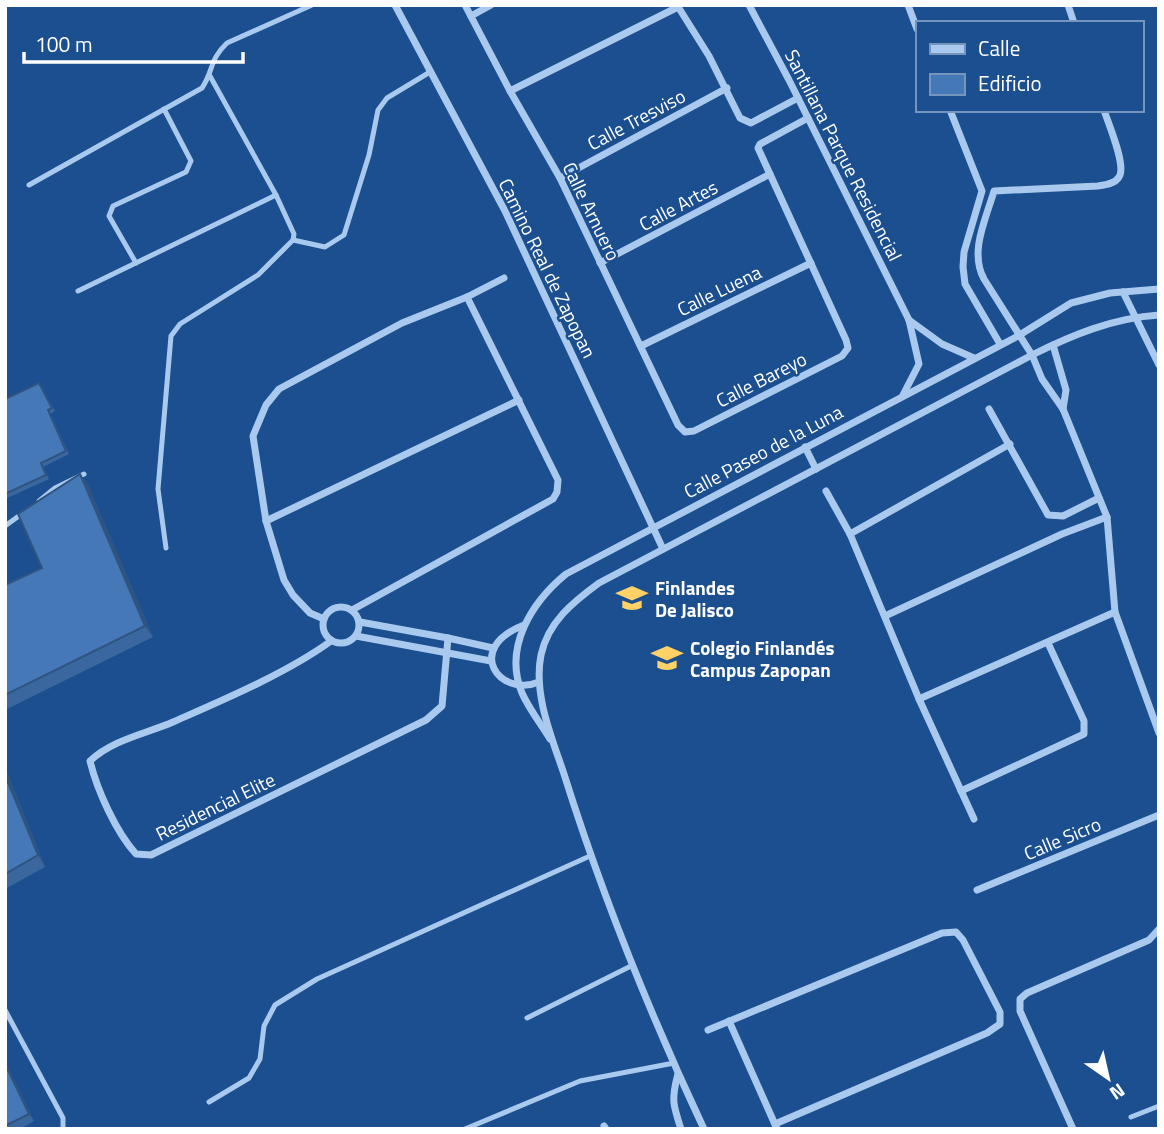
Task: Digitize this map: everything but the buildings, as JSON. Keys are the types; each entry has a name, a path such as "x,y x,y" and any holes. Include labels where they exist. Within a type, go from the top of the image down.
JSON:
{"street":[{"name":"Camino Real de Zapopan","path":"395,5 505,211 663,549"},
{"name":"Calle Arnuero","path":"465,5 510,92 560,177 678,425 685,432"},
{"path":"471,16 491,5"},
{"name":"Santillana Parque Residencial","path":"749,5 909,320"},
{"path":"908,5 916,26"},
{"path":"510,92 678,6 727,88 740,118 751,123 798,97"},
{"name":"Calle Tresviso","path":"560,177 727,88"},
{"path":"951,112 982,191 964,252 965,284 1000,344"},
{"path":"1105,112 1122,169 1120,177 1112,183 1098,186 994,191 976,255 978,268 1032,355 1042,379 1063,409 1107,517 1115,612 1158,730"},
{"path":"808,118 760,144 759,152 811,263"},
{"name":"Calle Artes","path":"600,263 770,174"},
{"name":"Calle Luena","path":"640,346 811,263"},
{"name":"Calle Bareyo","path":"685,432 694,430 842,356 848,348 811,263"},
{"path":"324,619 310,613 293,595 281,571 266,521 253,436 266,405 279,389 402,323 467,297 504,278"},
{"name":"Calle Paseo de la Luna","path":"555,746 519,686 516,660 517,645 524,625 549,589 566,574 1018,335 1071,303 1110,293 1159,289"},
{"path":"1123,292 1159,365"},
{"path":"352,610 553,499 558,492 558,480 467,297"},
{"name":"Calle Paseo de la Luna","path":"704,1129 678,1074 590,856 555,746 540,682 541,656 548,634 559,616 599,583 1032,355 1075,333 1134,316 1159,315"},
{"path":"909,320 942,344 974,358"},
{"path":"903,395 919,364 909,320"},
{"path":"1053,345 1066,390 1063,409"},
{"path":"266,521 519,400"},
{"path":"989,409 1048,515 1063,516 1099,498"},
{"path":"849,534 1010,444"},
{"path":"805,447 816,469"},
{"path":"826,491 849,534 919,699 974,819"},
{"path":"885,616 1062,534 1107,517"},
{"path":"356,636 359,622 352,610 346,607 333,609 324,619 324,631 331,641 345,643 356,636 491,662"},
{"path":"919,699 1115,612"},
{"path":"359,622 493,648"},
{"path":"524,625 505,636 493,648 491,662 496,672 519,686 540,682"},
{"name":"Residencial Elite","path":"331,641 300,662 171,723 101,750 90,761 94,776 124,841 136,854 151,855 426,720 442,706 448,638"},
{"path":"961,791 1084,734 1084,721 1048,643"},
{"name":"Calle Sicro","path":"977,890 1159,815"},
{"path":"1073,1129 1020,1011 1020,999 1027,993 1149,940 1159,929"},
{"path":"708,1030 729,1021 942,933 956,932 963,940 1000,1012 1000,1024 987,1033 776,1126 729,1021"},
{"name":"Calle Paseo de la Luna","path":"678,1074 672,1095 681,1129"}],"lane":[{"path":"29,185 202,88 210,76 216,54 227,43 312,5"},
{"path":"293,240 325,247 344,235 369,155 378,110 387,98 430,72"},
{"path":"166,548 158,489 171,336 180,324 258,275 293,240 294,234 276,195 210,76"},
{"path":"136,263 109,216 113,206 186,172 191,161 164,110"},
{"path":"78,291 276,195"},
{"path":"34,504 55,488 84,474"},
{"path":"5,526 25,511"},
{"path":"209,1102 249,1078 260,1059 264,1026 275,1006 317,979 590,856"},
{"path":"527,1018 633,965"},
{"path":"5,1010 63,1118 63,1129"},
{"path":"465,1129 580,1081 674,1063"},
{"path":"1131,1118 1159,1106"}],"place":[{"name":"Finlandes De Jalisco","path":"632,598"},
{"name":"Colegio Finlandés Campus Zapopan","path":"667,658"}]}
